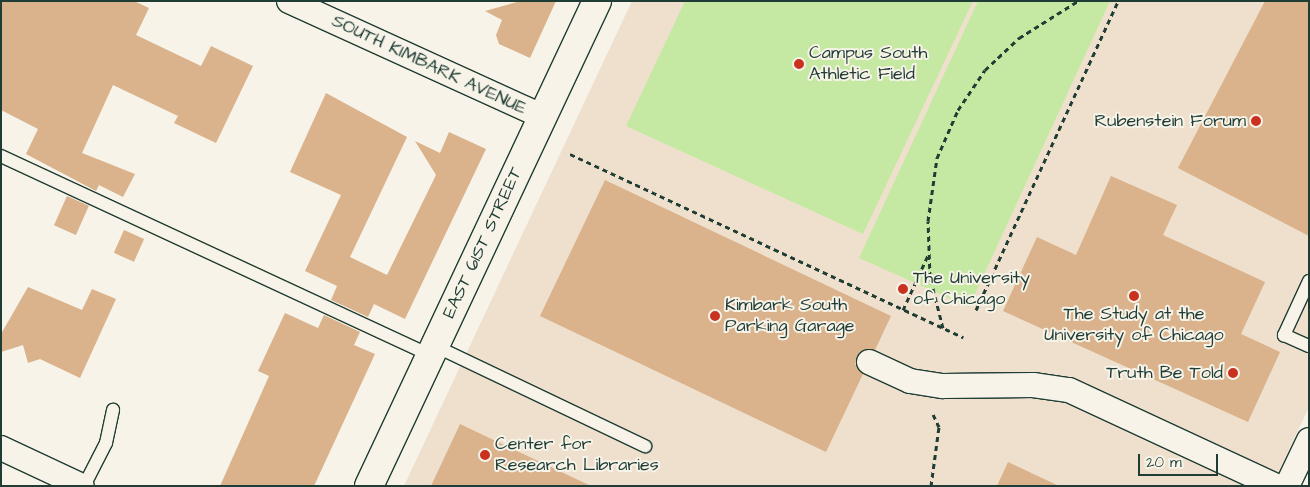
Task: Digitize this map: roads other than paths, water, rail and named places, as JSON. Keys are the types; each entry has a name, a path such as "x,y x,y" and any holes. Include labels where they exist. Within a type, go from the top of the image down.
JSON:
{"street":[{"name":"SOUTH KIMBARK AVENUE","path":"289,1 543,117"},
{"name":"EAST 61ST STREET","path":"369,486 597,1"},
{"path":"869,362 910,381 943,386 1033,385 1069,390 1276,486"},
{"path":"1287,486 1309,440"},
{"path":"1,448 83,486"}],"lane":[{"path":"1,156 645,446"},
{"path":"1309,281 1284,335 1309,346"},
{"path":"83,486 106,443 113,410"}],"place":[{"name":"Campus South Athletic Field","path":"799,64"},
{"name":"Rubenstein Forum","path":"1256,121"},
{"name":"The University of Chicago","path":"903,289"},
{"name":"The Study at the University of Chicago","path":"1134,296"},
{"name":"Kimbark South Parking Garage","path":"715,316"},
{"name":"Truth Be Told","path":"1233,373"},
{"name":"Center for Research Libraries","path":"485,455"}]}
